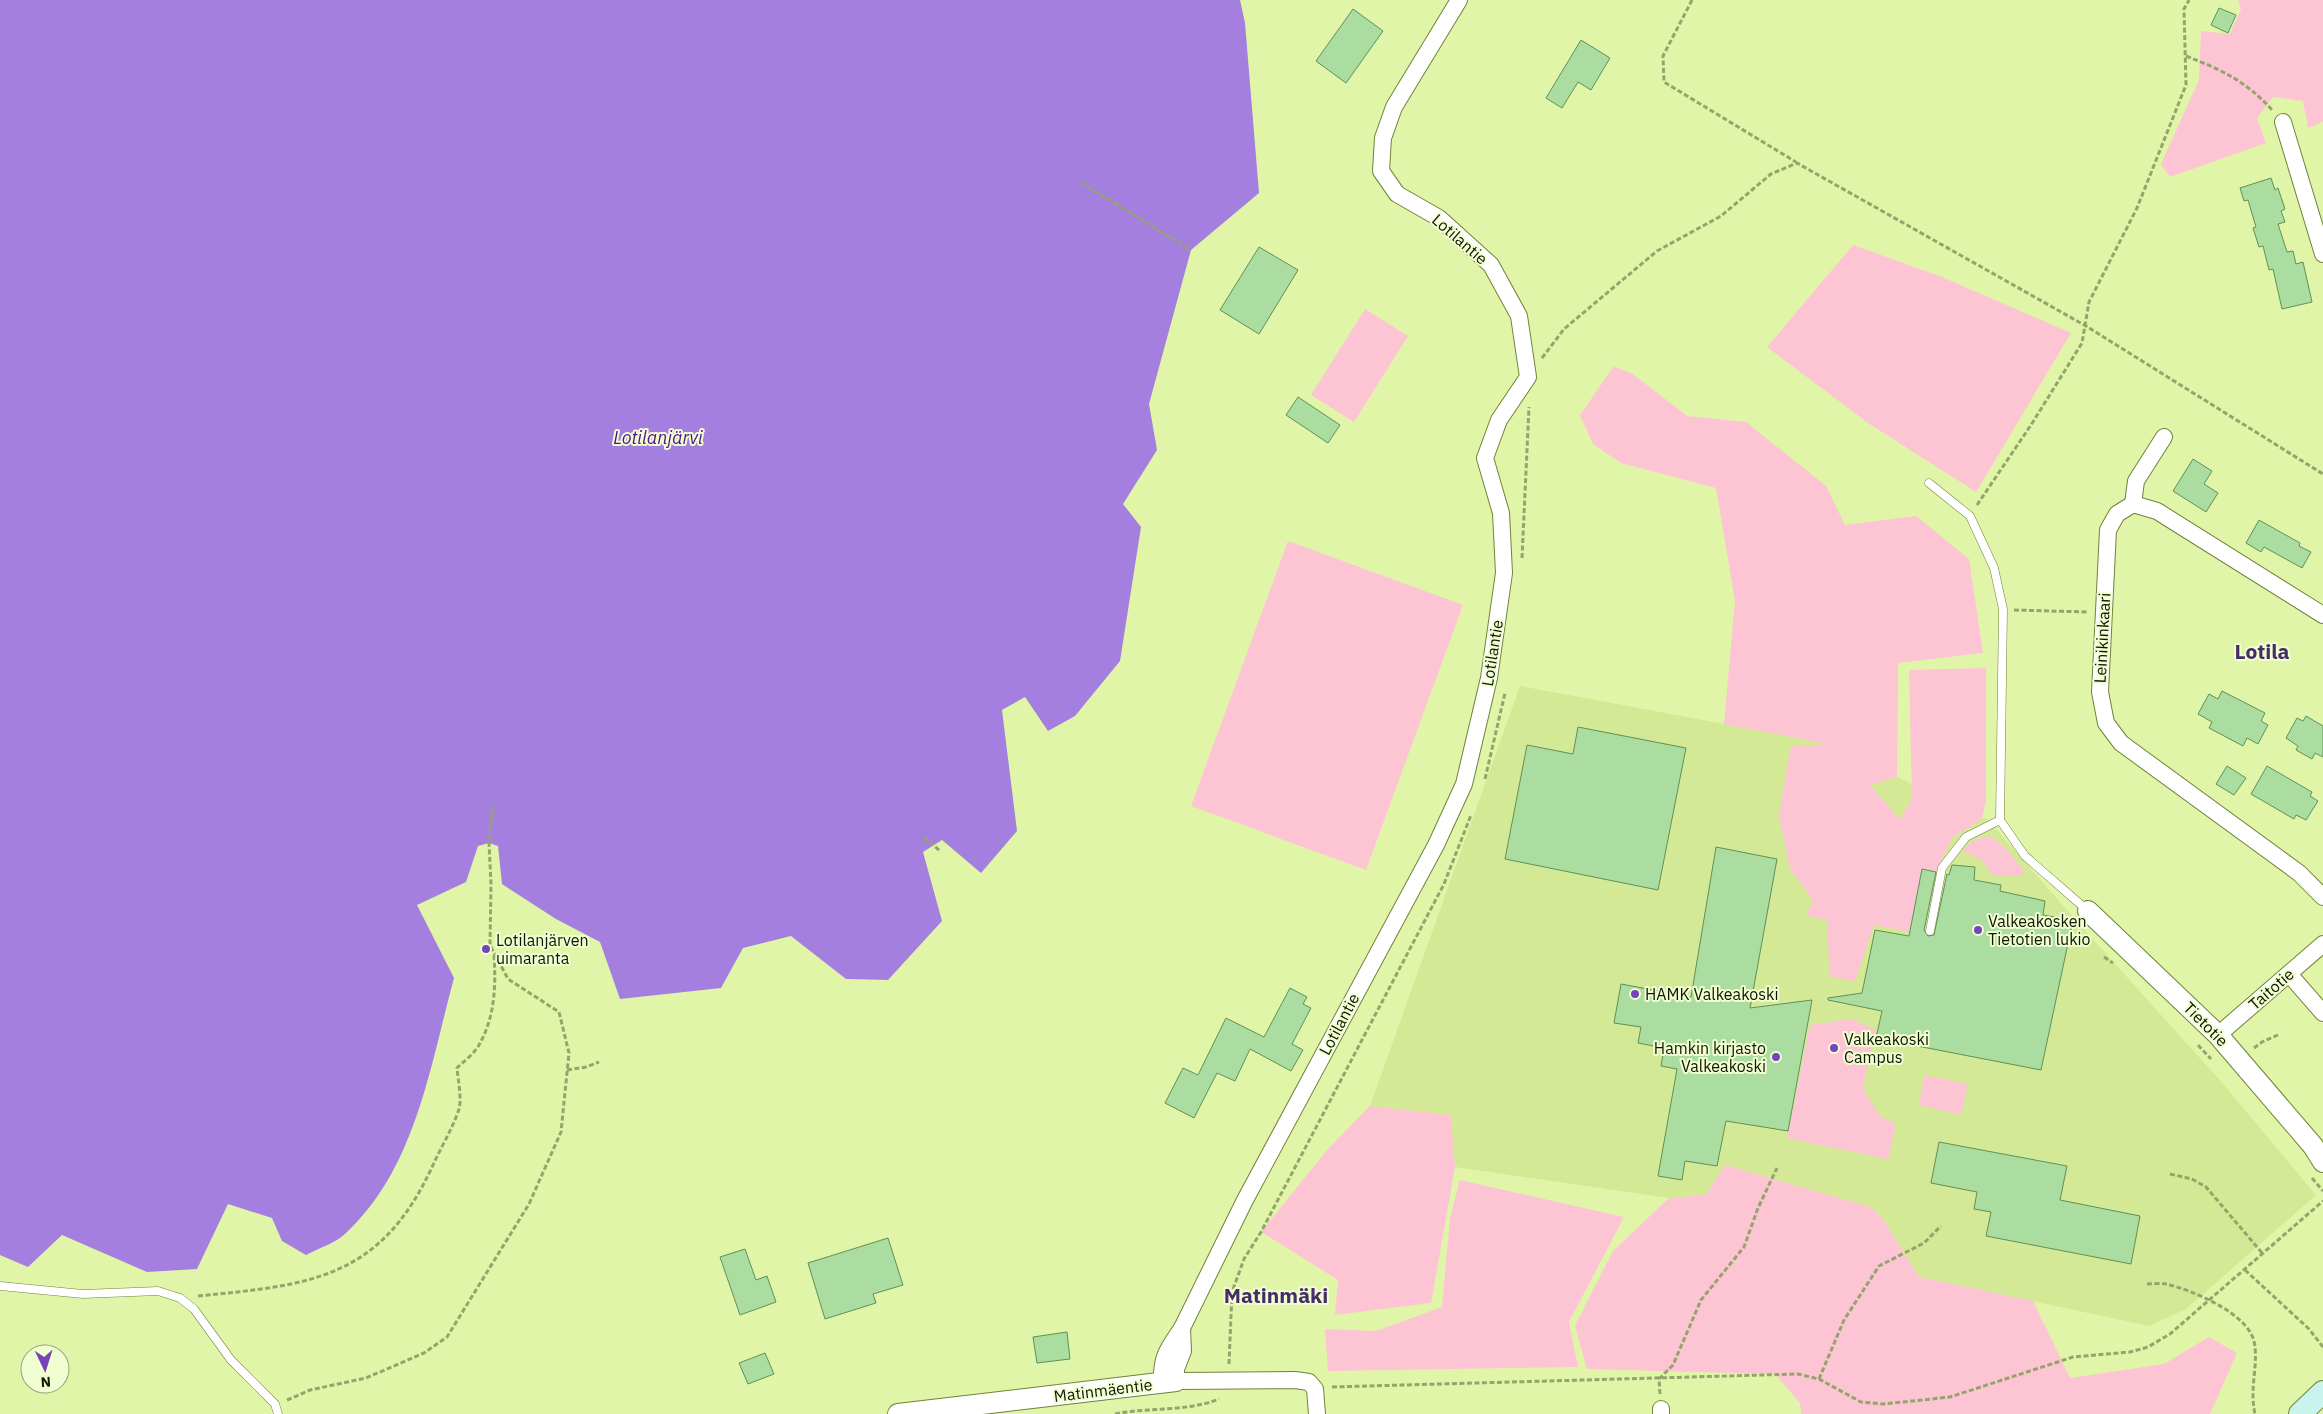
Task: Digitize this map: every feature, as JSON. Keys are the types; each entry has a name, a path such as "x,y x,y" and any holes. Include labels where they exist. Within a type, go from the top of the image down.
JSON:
{"main road":[{"path":"2311,1403 2323,1377"}],"street":[{"name":"Lotilantie","path":"1169,1382 1161,1365 1169,1348 1182,1328 1250,1191 1436,845 1464,784 1489,678 1504,573 1501,513 1485,458 1499,420 1528,377 1519,316 1491,265 1439,218 1397,194 1381,171 1383,138 1394,107 1459,0"},
{"path":"2283,122 2323,254"},
{"path":"2164,437 2136,481 2133,504 2157,511 2323,615"},
{"name":"Leinikinkaari","path":"2133,504 2117,514 2108,530 2100,692 2106,723 2121,743 2299,873 2323,898"},
{"name":"Tietotie","path":"2088,911 2218,1035 2317,1159"},
{"name":"Taitotie","path":"2218,1035 2323,944"},
{"path":"2289,974 2323,1013"},
{"name":"Matinmäentie","path":"898,1414 1169,1382 1295,1380 1312,1386"},
{"path":"1312,1386 1316,1414"}],"lane":[{"path":"1929,483 1970,516 1994,568 2003,610 2000,820 2025,856 2088,911"},
{"path":"1930,931 1942,868 1966,837 2000,820"},
{"path":"0,1286 82,1294 158,1291 180,1298 194,1308 230,1360 275,1404 278,1414"}],"path":[{"path":"1692,0 1663,56 1664,82 1797,163 2086,326 2323,474"},
{"path":"1970,516 2031,425 2082,343 2089,302 2136,208 2186,84 2184,9 2189,0"},
{"path":"2186,56 2225,71 2260,97 2283,122"},
{"path":"1522,566 1530,418 1528,377 1564,329 1657,251 1721,216 1772,174 1797,163"},
{"path":"1082,183 1191,250"},
{"path":"2003,610 2104,613"},
{"path":"1484,780 1506,690"},
{"path":"275,1404 310,1390 366,1378 424,1354 447,1337 529,1204 561,1132 569,1053 559,1012 508,979 490,945 492,884 489,843 493,805"},
{"path":"1115,1414 1139,1409 1204,1405 1230,1395 1229,1361 1232,1292 1244,1259 1261,1232 1444,884 1474,806"},
{"path":"924,837 940,850"},
{"path":"180,1298 265,1289 313,1279 347,1266 371,1251 396,1226 429,1175 459,1108 457,1068 478,1047 489,1024 496,987 494,951"},
{"path":"2104,957 2118,967"},
{"path":"2192,1038 2211,1060"},
{"path":"567,1070 586,1067 599,1062"},
{"path":"2317,1159 2323,1191"},
{"path":"1659,1379 1673,1365 1701,1300 1744,1247 1758,1208 1777,1168"},
{"path":"2170,1174 2192,1179 2206,1187 2263,1254"},
{"path":"1312,1386 1659,1379 1798,1374 1819,1379 1861,1402 1883,1404 1950,1397 2073,1357 2130,1352 2148,1347 2170,1334 2323,1201"},
{"path":"1819,1379 1844,1320 1879,1266 1924,1243 1942,1226"},
{"path":"2245,1270 2309,1329 2323,1347"},
{"path":"2147,1284 2165,1284 2210,1300 2239,1319 2248,1328 2253,1339 2256,1354 2252,1398 2255,1414"}],"shaded area":[{"path":"2238,0 2323,0 2323,122 2308,128 2303,101 2273,97 2257,118 2266,143 2170,177 2161,164 2199,80 2201,31 2230,34 2241,9"},
{"path":"1853,245 1942,277 2071,333 1976,492 1868,423 1767,347"},
{"path":"1365,309 1408,336 1354,422 1311,395"},
{"path":"1614,366 1634,375 1687,416 1746,422 1826,486 1845,525 1916,516 1969,559 1983,653 1898,663 1897,777 1870,785 1900,820 1912,799 1909,670 1986,668 1986,800 1982,819 1952,838 1936,872 1922,869 1910,932 1874,925 1855,981 1830,977 1827,920 1806,915 1813,900 1790,868 1779,815 1791,746 1829,744 1724,724 1735,601 1716,488 1621,463 1593,444 1580,415"},
{"path":"1288,541 1463,605 1366,870 1191,806"},
{"name":"HAMK Valkeakoski","path":"1520,686 1832,744 1869,785 1897,777 1988,820 2218,1078 2316,1195 2186,1309 2149,1326 1919,1277 1883,1219 1871,1207 1725,1165 1706,1195 1669,1198 1455,1167 1451,1115 1370,1106"},
{"path":"1988,836 2004,846 2024,871 2021,876 1993,876 1983,861 1963,851 1972,841"},
{"path":"1852,1019 1875,1029 1863,1089 1880,1116 1896,1124 1888,1159 1787,1138 1810,1025"},
{"path":"1924,1075 1968,1084 1961,1115 1919,1105"},
{"path":"1370,1106 1451,1115 1455,1167 1431,1303 1335,1315 1338,1280 1261,1232 1327,1150"},
{"path":"1725,1165 1871,1207 1883,1219 1919,1277 2033,1301 2070,1378 2164,1364 2209,1337 2237,1353 2210,1414 1801,1414 1800,1403 1775,1374 1587,1369 1575,1326 1613,1251 1669,1198 1706,1195"},
{"path":"1460,1180 1624,1217 1569,1322 1578,1367 1328,1371 1325,1329 1376,1331 1442,1307 1450,1218"}],"water":[{"name":"Lotilanjärvi","path":"0,0 1240,0 1245,23 1259,193 1191,250 1149,404 1157,450 1123,504 1141,527 1120,661 1075,716 1048,731 1025,697 1002,710 1017,831 981,873 942,840 923,852 942,921 888,980 846,979 791,936 743,948 721,988 620,999 600,942 556,919 502,884 498,846 489,843 478,846 466,882 417,905 454,978 428,1080 405,1147 389,1178 370,1207 342,1237 306,1255 282,1241 272,1218 228,1204 197,1269 147,1272 62,1235 28,1267 0,1255"}],"building":[{"path":"2219,8 2236,15 2228,33 2211,25"},
{"path":"1353,9 1383,31 1346,83 1316,61"},
{"path":"1581,40 1610,58 1591,90 1578,82 1562,108 1546,98"},
{"path":"2271,178 2275,190 2278,188 2285,209 2281,211 2285,222 2278,224 2287,252 2293,251 2296,264 2303,262 2312,302 2282,309 2273,269 2269,270 2263,246 2259,247 2253,228 2256,227 2248,200 2244,201 2240,188"},
{"path":"1259,247 1298,270 1259,334 1220,310"},
{"path":"1298,397 1340,425 1328,443 1286,415"},
{"path":"2193,459 2212,471 2204,484 2218,493 2206,512 2173,491"},
{"path":"2259,520 2300,543 2299,546 2311,552 2302,568 2264,547 2261,552 2246,543"},
{"path":"2222,691 2265,713 2261,721 2268,725 2258,744 2247,738 2243,746 2209,728 2212,722 2198,714 2209,694 2218,699"},
{"path":"2306,716 2323,726 2323,757 2315,753 2312,759 2296,750 2298,746 2286,738 2297,718 2303,721"},
{"path":"1578,727 1686,748 1658,890 1505,859 1527,745 1573,754"},
{"path":"2227,766 2246,778 2234,795 2216,784"},
{"path":"2267,766 2312,792 2310,796 2318,801 2306,820 2296,815 2294,819 2251,794"},
{"path":"1716,847 1777,859 1750,1008 1812,1000 1788,1131 1726,1121 1717,1166 1685,1161 1682,1180 1658,1176 1677,1069 1661,1066 1664,1048 1638,1043 1641,1027 1614,1023 1621,984 1691,997"},
{"path":"1952,865 1975,867 1974,880 2001,885 2000,891 2045,901 2043,915 2073,920 2041,1070 1876,1038 1882,1011 1828,1000 1828,998 1862,993 1875,930 1909,936 1922,869 1936,872 1924,930 1928,936 1934,935 1947,874 1949,875"},
{"path":"1290,988 1307,997 1303,1004 1311,1008 1292,1044 1303,1050 1291,1071 1250,1049 1235,1081 1217,1073 1194,1118 1165,1103 1183,1068 1198,1075 1226,1018 1264,1037"},
{"path":"1939,1142 2067,1166 2060,1200 2140,1216 2131,1264 1986,1236 1991,1212 1974,1209 1977,1192 1931,1183"},
{"path":"888,1238 903,1285 873,1294 876,1303 825,1319 808,1263"},
{"path":"745,1249 756,1280 767,1276 776,1302 740,1315 720,1257"},
{"path":"1067,1332 1070,1359 1037,1363 1033,1337"},
{"path":"765,1353 774,1374 748,1384 739,1363"}],"place":[{"name":"Valkeakosken Tietotien lukio","path":"1978,930"},
{"name":"Lotilanjärven uimaranta","path":"486,949"},
{"name":"HAMK Valkeakoski","path":"1635,994"},
{"name":"Valkeakoski Campus","path":"1834,1048"},
{"name":"Hamkin kirjasto Valkeakoski","path":"1776,1057"}],"district":[{"name":"Lotila","path":"2262,652"},
{"name":"Matinmäki","path":"1276,1296"}]}
